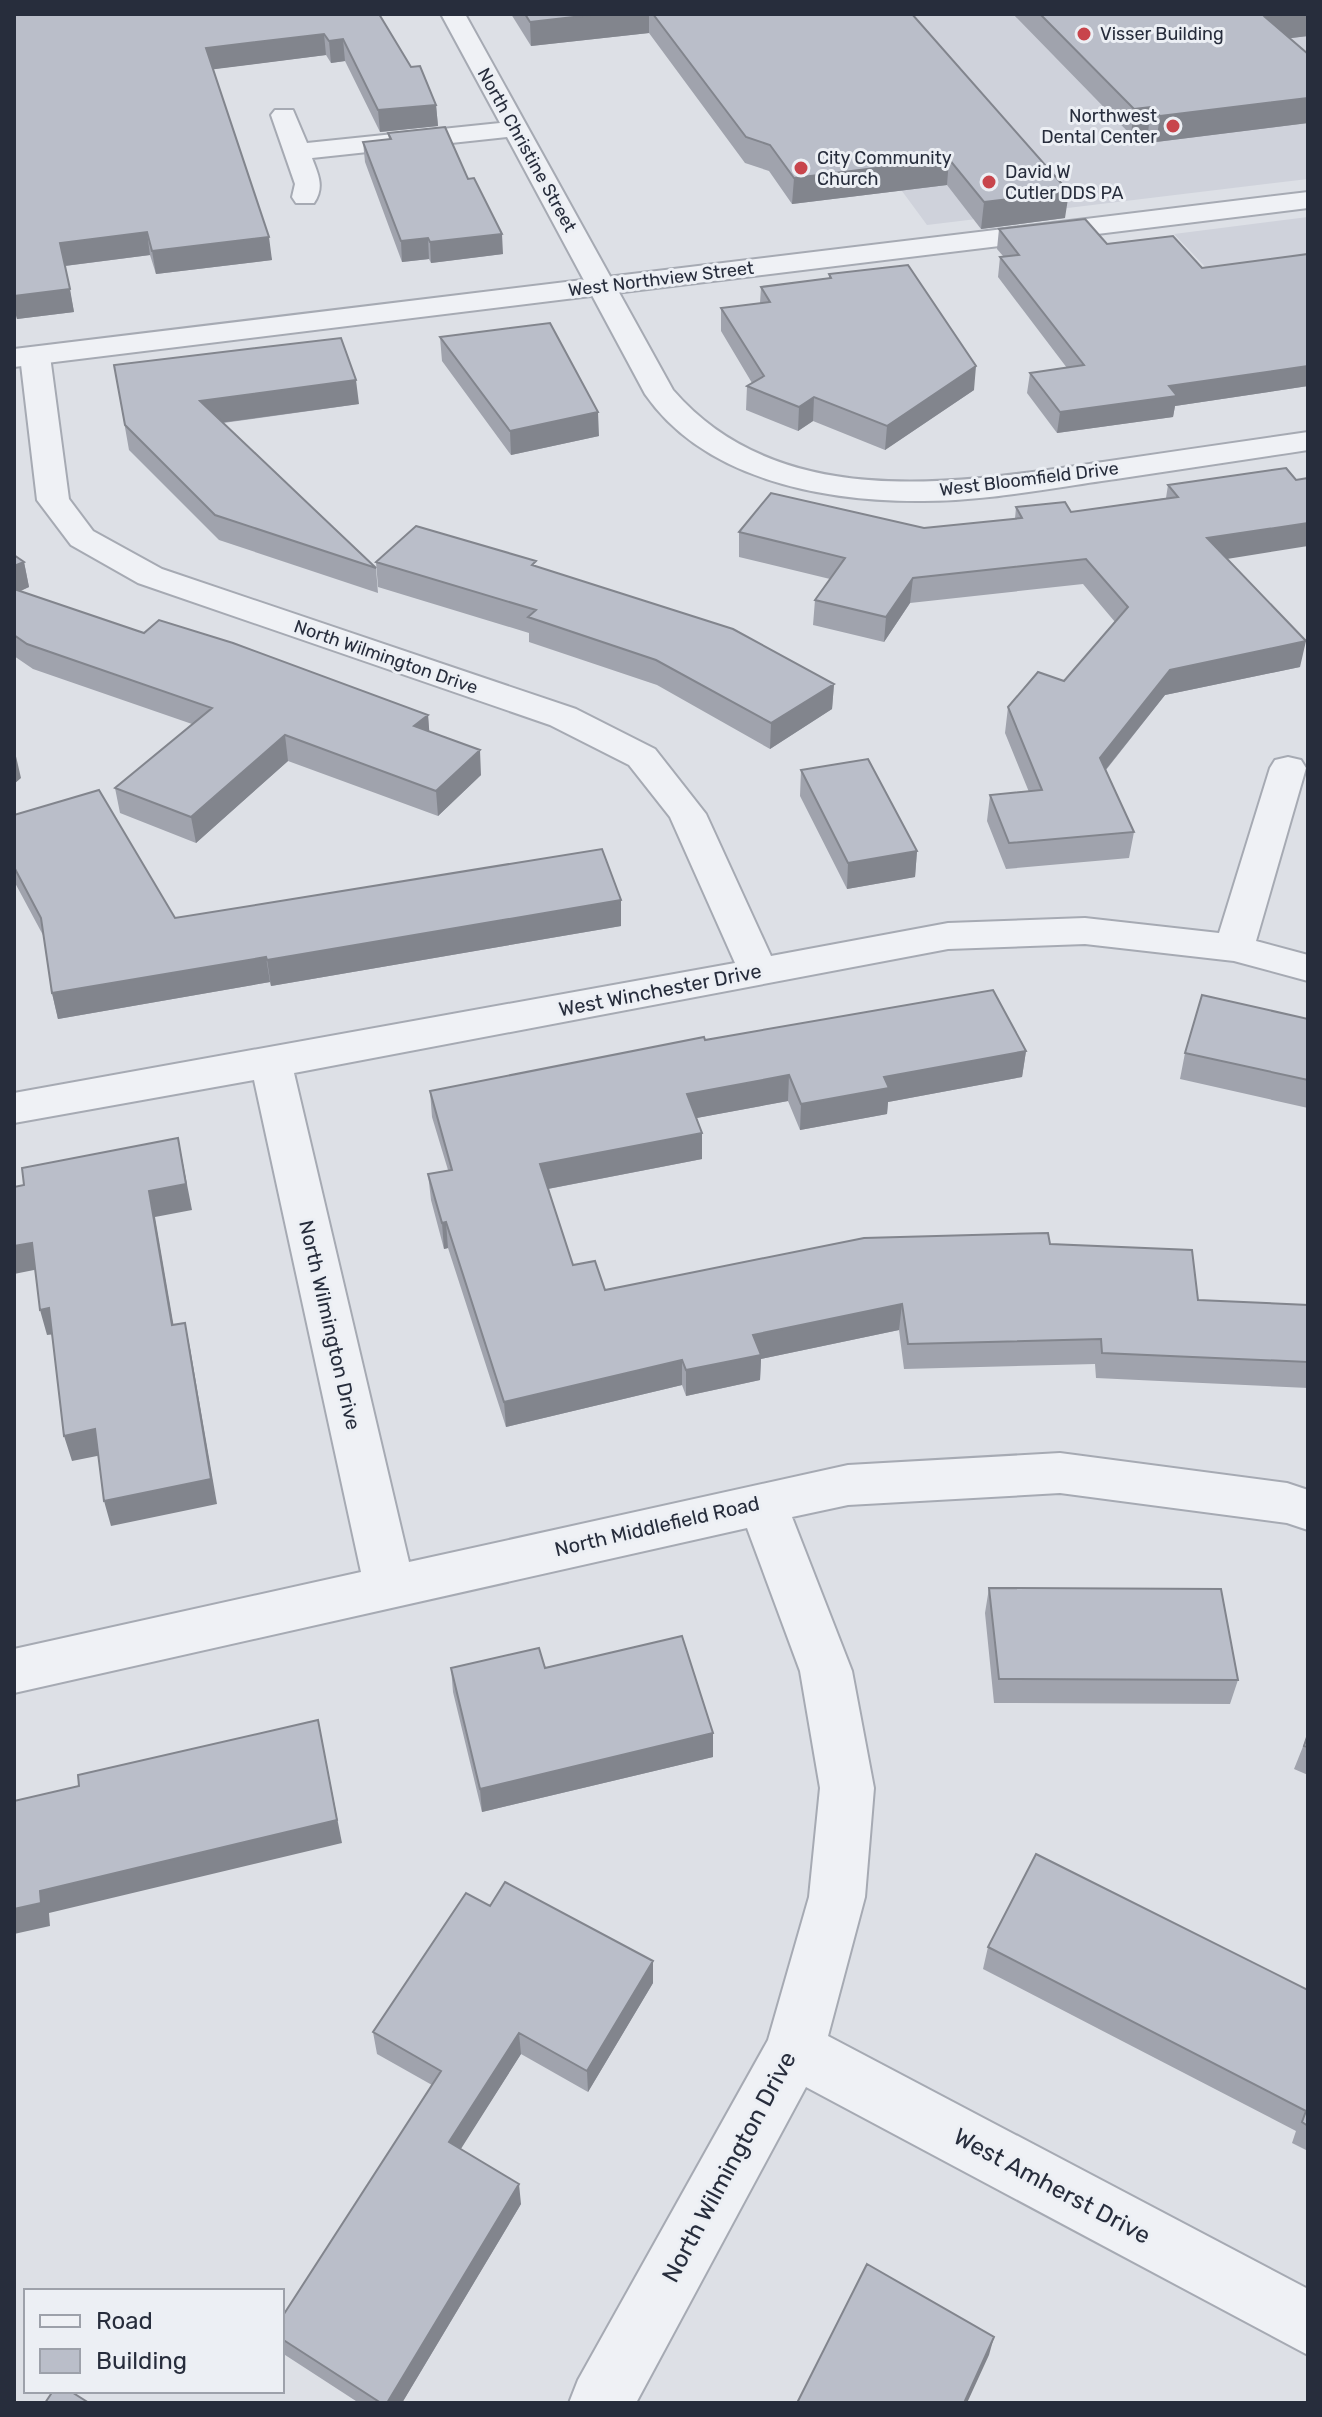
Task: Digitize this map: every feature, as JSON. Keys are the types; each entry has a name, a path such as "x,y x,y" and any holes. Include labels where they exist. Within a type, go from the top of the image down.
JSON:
{"street":[{"name":"North Christine Street","path":"453,14 601,287"},
{"path":"284,115 308,184 305,197"},
{"path":"297,152 514,129"},
{"name":"West Northview Street","path":"24,357 1308,200"},
{"name":"West Bloomfield Drive","path":"601,287 660,394 684,422 722,448 765,469 849,488 918,492 1003,486 1308,441"},
{"name":"North Wilmington Drive","path":"24,357 53,500 82,538 150,576 563,717 642,757 687,814 759,972"},
{"path":"1234,948 1288,768"},
{"name":"West Winchester Drive","path":"14,1108 948,936 1085,931 1234,948 1308,968"},
{"name":"North Wilmington Drive","path":"271,1063 389,1586"},
{"name":"North Middlefield Road","path":"14,1671 848,1485 1060,1473 1287,1503 1308,1510"},
{"name":"North Wilmington Drive","path":"601,2403 795,2050 837,1897 847,1788 826,1671 762,1502"},
{"name":"West Amherst Drive","path":"795,2050 1308,2323"}],"shaded area":[{"path":"924,14 1308,14 1308,179 927,225 782,28"},
{"path":"1308,217 1308,321 1262,327 1174,234"}],"building":[{"path":"14,14 379,14 411,67 420,66 436,105 378,110 343,39 329,41 324,34 206,48 269,237 152,251 147,232 60,243 70,289 14,296"},
{"path":"525,14 600,14 530,22"},
{"path":"653,14 912,14 1069,192 984,202 949,159 794,178 770,145 746,137"},
{"path":"1040,14 1290,14 1265,17 1308,54 1308,98 1160,116 1151,107 1134,109"},
{"path":"445,127 468,179 474,178 502,234 430,242 428,238 401,241 363,142 391,139 388,133"},
{"path":"1085,219 1107,244 1173,236 1202,268 1308,254 1308,366 1169,386 1177,396 1060,412 1030,373 1084,365 1000,257 1019,255 999,229"},
{"path":"908,265 976,366 887,426 814,397 799,407 747,386 764,376 721,308 770,302 761,287 831,278 829,274"},
{"path":"550,323 598,412 510,431 440,337"},
{"path":"341,338 356,380 200,401 376,568 215,515 125,425 114,365"},
{"path":"1286,468 1296,480 1308,478 1308,523 1207,538 1306,641 1170,670 1100,758 1134,832 1009,843 990,795 1042,790 1008,707 1038,672 1064,681 1128,607 1086,559 913,578 886,617 815,600 845,558 739,532 771,493 924,528 1022,518 1016,507 1065,502 1071,512 1178,497 1168,485"},
{"path":"416,526 536,561 532,565 733,629 834,684 771,723 656,660 528,617 536,610 376,562"},
{"path":"14,555 24,562 14,566"},
{"path":"14,589 144,633 159,620 233,643 428,715 414,726 480,750 436,791 285,735 191,817 115,788 212,708 27,644 14,635"},
{"path":"868,759 917,851 848,863 801,770"},
{"path":"99,790 175,918 602,849 621,900 52,993 41,918 14,867 14,815"},
{"path":"993,990 1026,1051 884,1077 889,1088 801,1104 789,1075 687,1094 702,1133 540,1164 573,1265 595,1261 605,1290 864,1238 1048,1233 1050,1244 1192,1250 1198,1300 1308,1305 1308,1362 1102,1353 1101,1339 908,1344 902,1304 753,1335 761,1355 686,1370 682,1360 504,1402 428,1174 452,1170 430,1091 704,1037 705,1040"},
{"path":"1202,995 1308,1019 1308,1080 1185,1053"},
{"path":"178,1138 186,1184 149,1191 172,1325 185,1323 211,1479 104,1501 95,1429 64,1436 49,1308 40,1310 32,1243 14,1246 14,1187 24,1185 22,1168"},
{"path":"989,1588 1221,1589 1238,1680 999,1679"},
{"path":"682,1636 713,1733 480,1789 451,1668 539,1648 545,1668"},
{"path":"318,1720 337,1820 40,1891 41,1903 14,1909 14,1801 79,1786 78,1775"},
{"path":"1036,1854 1308,1990 1308,2126 1302,2122 1306,2111 988,1947"},
{"path":"505,1882 653,1961 587,2071 519,2033 449,2142 519,2184 387,2403 381,2403 284,2340 284,2314 441,2071 373,2032 466,1893 490,1906"},
{"path":"867,2264 994,2337 964,2403 797,2403"},
{"path":"52,2393 73,2393 89,2403 45,2403"}],"place":[{"name":"Visser Building","path":"1084,34"},
{"name":"Northwest Dental Center","path":"1173,126"},
{"name":"City Community Church","path":"801,168"},
{"name":"David W Cutler DDS PA","path":"989,182"}]}
